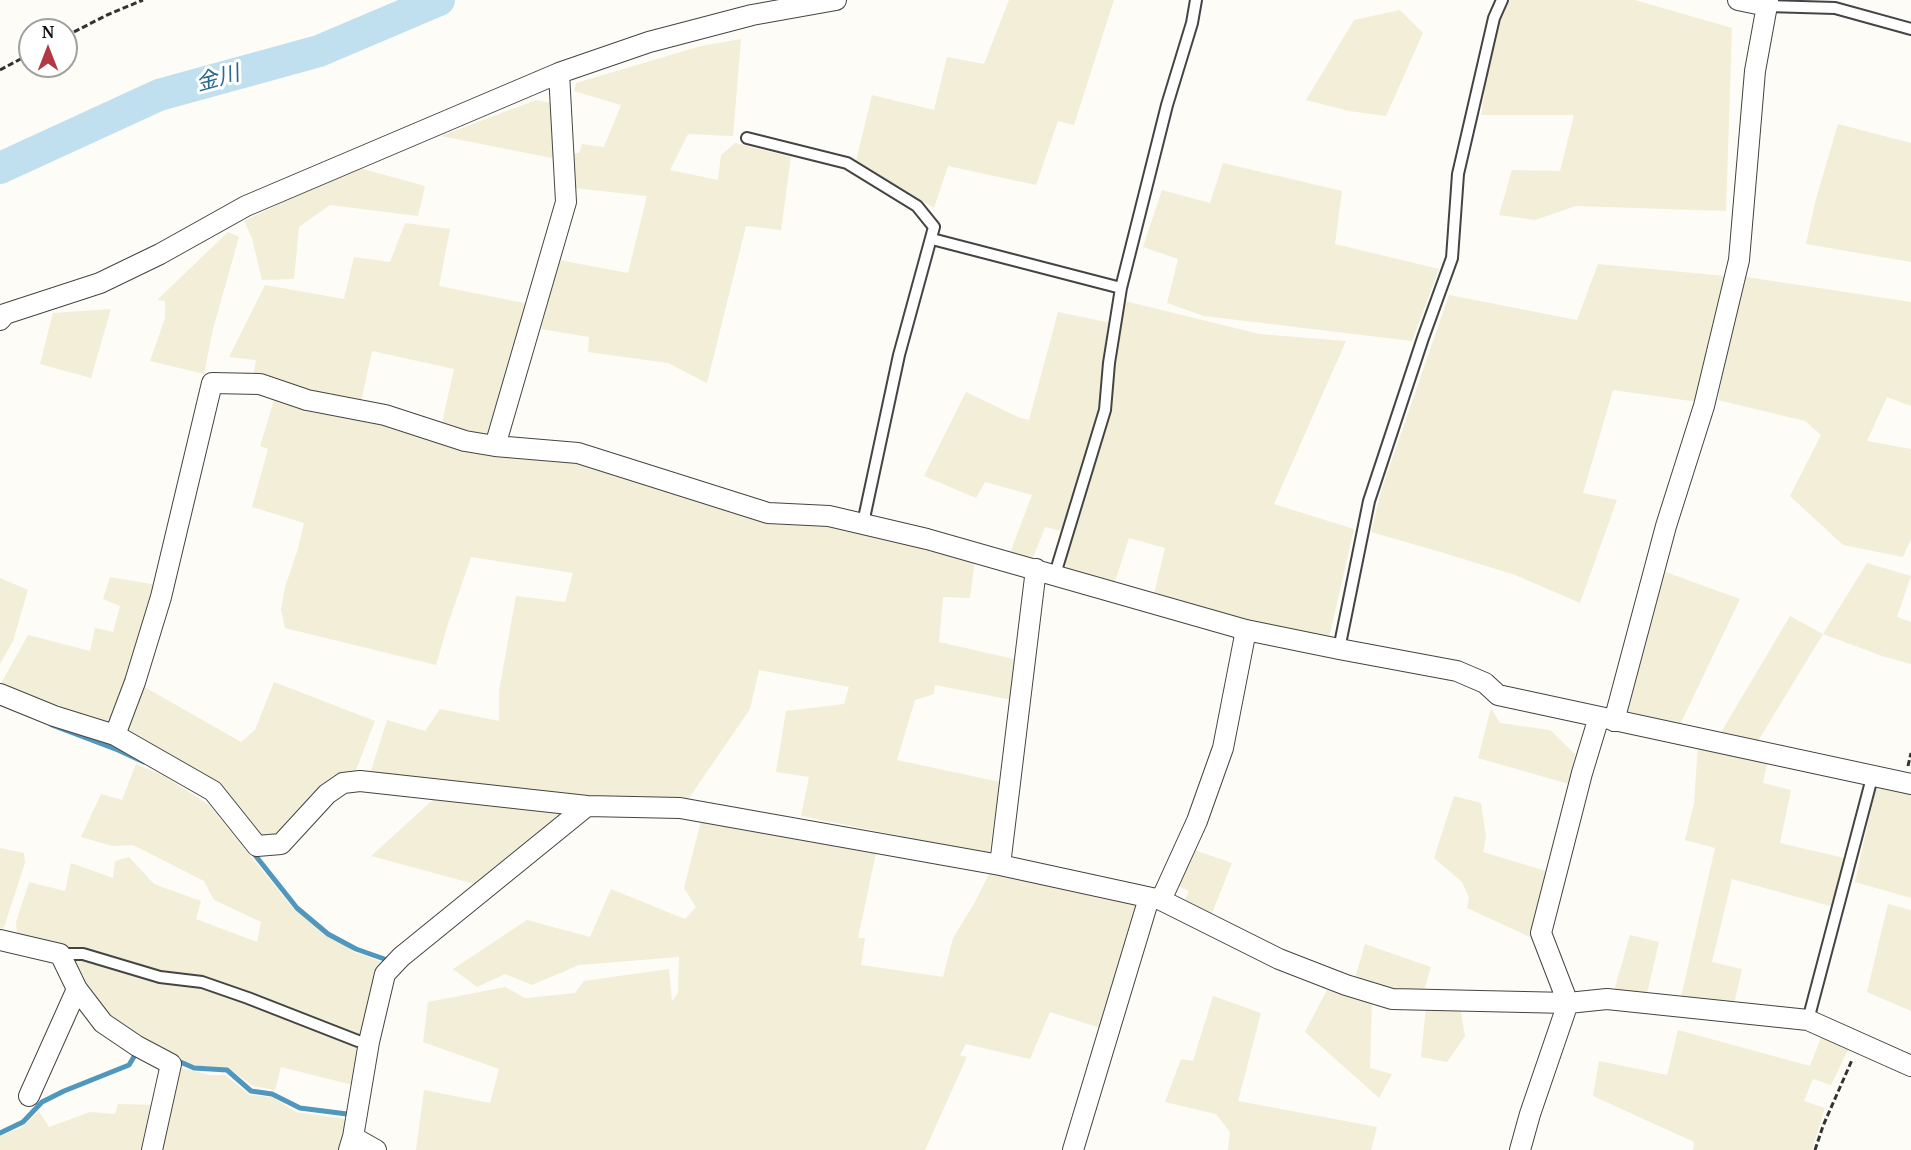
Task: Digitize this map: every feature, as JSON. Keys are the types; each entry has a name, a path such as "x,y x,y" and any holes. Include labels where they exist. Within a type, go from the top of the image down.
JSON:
{"street":[{"path":"2,316 100,283 160,254 246,206 559,73 661,39 752,15 836,0"},
{"path":"1520,1150 1568,1003 1541,933 1581,773 1606,719 1704,406 1739,260 1755,70 1768,3 1738,0"},
{"path":"495,446 566,202 559,73"},
{"path":"115,735 135,682 161,597 212,383 260,384 307,400 385,415 465,441 495,446 578,453 768,513 829,516 863,523 1055,574 1246,630 1457,670 1485,683 1498,696 1873,774 1911,784"},
{"path":"1000,865 1036,569"},
{"path":"1073,1150 1155,899 1197,821 1223,748 1246,630"},
{"path":"0,694 54,716 115,735 213,791 257,846 281,844 327,794 343,783 360,780 587,806 680,808 1000,865 1155,899 1280,959 1347,985 1392,999 1568,1003 1607,999 1809,1020 1911,1066"},
{"path":"376,1150 351,1144 369,1042 385,974 401,957 587,806"},
{"path":"0,940 60,954 77,989 103,1023 139,1047 171,1064 152,1150"},
{"path":"28,1096 77,989"}],"lane":[{"path":"1055,574 1105,410 1109,363 1121,288 1167,105 1197,0"},
{"path":"1339,649 1369,501 1452,258 1458,174 1494,18 1502,0"},
{"path":"1768,3 1835,8 1911,29"},
{"path":"747,138 847,163 917,206 934,227 899,355 863,523"},
{"path":"932,239 1121,288"},
{"path":"1809,1020 1873,774"},
{"path":"60,954 83,954 160,977 202,982 358,1041 369,1042"}],"path":[{"path":"78,30 143,0"},
{"path":"0,69 18,60"},
{"path":"1815,1150 1859,1042"}],"shaded area":[{"path":"1009,0 1114,0 1074,125 1058,121 1036,185 948,166 934,208 856,161 872,95 934,110 947,57 984,64"},
{"path":"1510,0 1635,0 1732,28 1726,211 1576,206 1535,220 1499,215 1512,170 1560,171 1574,115 1481,115 1501,19"},
{"path":"1400,10 1423,33 1386,116 1349,111 1306,100 1354,20"},
{"path":"741,39 733,136 688,134 670,170 718,180 721,155 735,143 791,157 781,230 746,226 707,383 668,363 588,352 589,337 541,329 559,260 628,273 647,196 574,188 570,154 579,153 582,144 604,147 621,105 574,91 576,83 701,46"},
{"path":"536,100 556,104 557,159 441,136"},
{"path":"1838,124 1911,143 1911,262 1806,244 1816,199"},
{"path":"1223,163 1342,191 1335,244 1439,269 1412,341 1204,316 1167,303 1178,259 1143,247 1162,190 1210,203"},
{"path":"356,167 425,186 418,216 330,205 299,227 294,279 262,280 252,238 244,221"},
{"path":"405,223 450,229 439,286 529,304 489,438 441,427 454,369 372,351 361,402 253,378 256,360 229,357 265,285 344,299 354,257 390,262"},
{"path":"228,232 239,237 213,329 204,374 150,361 165,318 165,301 157,300"},
{"path":"1598,264 1725,276 1698,402 1613,390 1583,493 1617,500 1580,603 1515,575 1371,532 1381,491 1449,295 1577,320"},
{"path":"1740,276 1911,302 1911,406 1887,397 1867,441 1911,449 1911,539 1903,557 1843,545 1790,496 1821,435 1805,421 1718,400"},
{"path":"1125,301 1259,334 1346,341 1274,504 1354,529 1329,638 1263,627 1154,594 1165,548 1129,538 1114,585 1068,572 1064,557 1109,407"},
{"path":"111,309 91,378 40,364 53,313"},
{"path":"1058,312 1111,323 1097,421 1061,531 1045,527 1033,558 1010,553 1032,495 985,482 976,498 924,476 966,392 1029,420"},
{"path":"276,394 564,456 827,520 975,559 970,598 943,597 939,642 1018,660 1012,700 935,685 934,694 915,700 897,760 1000,782 989,856 801,816 809,777 776,772 786,711 844,704 849,687 759,670 750,709 687,801 645,797 608,801 369,777 387,720 425,731 440,709 499,721 499,691 516,596 565,602 573,573 471,557 436,665 285,628 281,609 285,587 304,523 252,507 268,449 260,446"},
{"path":"1867,563 1911,576 1897,617 1911,622 1911,664 1823,634"},
{"path":"1660,570 1740,599 1678,729 1629,720 1622,708"},
{"path":"110,577 157,585 111,729 0,685 28,635 90,651 95,628 113,632 120,606 103,599"},
{"path":"0,578 28,590 13,641 0,664"},
{"path":"1790,616 1823,634 1758,741 1720,734"},
{"path":"274,682 375,721 356,770 341,773 278,835 257,835 124,733 141,685 241,742 255,730"},
{"path":"1491,708 1500,723 1550,730 1575,754 1569,784 1478,758"},
{"path":"1698,745 1768,760 1763,783 1791,790 1780,843 1844,858 1834,907 1732,879 1712,962 1742,969 1734,1004 1681,997 1715,848 1685,840 1694,803"},
{"path":"136,764 164,776 209,805 292,907 354,952 385,963 367,1036 351,1037 250,992 199,978 161,975 63,951 17,933 16,922 29,882 65,891 71,863 113,878 115,861 129,857 154,884 201,901 196,919 257,942 261,922 214,900 204,881 133,845 112,846 81,837 101,794 122,800"},
{"path":"1877,783 1911,790 1911,898 1855,882"},
{"path":"437,796 573,812 482,886 371,856"},
{"path":"1454,796 1481,803 1486,837 1483,852 1549,872 1530,937 1467,908 1469,898 1462,882 1434,858"},
{"path":"702,817 877,848 858,938 865,938 861,965 943,977 953,938 992,868 1152,907 1101,1028 1050,1012 1030,1059 966,1044 960,1055 967,1057 925,1150 416,1150 424,1090 490,1103 499,1069 423,1042 428,1002 505,987 525,998 575,993 584,981 669,969 672,1001 678,993 679,957 579,965 532,985 505,974 477,987 453,969 527,920 590,937 611,889 685,919 696,907 684,888"},
{"path":"0,848 24,853 25,863 4,927 0,929"},
{"path":"1192,849 1232,863 1211,916 1183,904 1189,891 1178,886"},
{"path":"1888,904 1911,910 1911,1011 1867,992"},
{"path":"1630,935 1659,942 1647,994 1614,991"},
{"path":"1365,944 1431,967 1423,994 1390,991 1354,981"},
{"path":"85,956 202,985 290,1021 362,1045 353,1085 281,1067 275,1090 253,1086 229,1068 195,1066 133,1036 89,998 84,976 69,958"},
{"path":"1329,986 1372,1002 1370,1068 1392,1074 1379,1098 1305,1032"},
{"path":"1213,996 1261,1013 1238,1101 1377,1127 1371,1150 1228,1150 1230,1132 1216,1114 1165,1102 1181,1059 1193,1061"},
{"path":"1426,1006 1460,1007 1465,1036 1447,1062 1421,1057"},
{"path":"1678,1030 1810,1066 1822,1035 1850,1046 1831,1085 1813,1079 1804,1101 1825,1108 1812,1150 1693,1150 1694,1142 1593,1096 1599,1061 1667,1075"},
{"path":"177,1067 210,1075 225,1075 250,1095 272,1097 296,1112 353,1120 343,1150 157,1150"},
{"path":"118,1104 155,1105 145,1150 0,1150 0,1136 21,1128 39,1111 49,1127 90,1112 115,1114"}],"waterway":[{"name":"金川","path":"0,168 159,95 319,51 439,0"},
{"path":"52,725 144,762"},
{"path":"251,850 297,908 328,934 356,949 390,961"},
{"path":"0,1133 23,1122 42,1102 129,1065 138,1050"},
{"path":"176,1060 194,1068 227,1070 251,1091 272,1094 300,1108 347,1114"}]}
